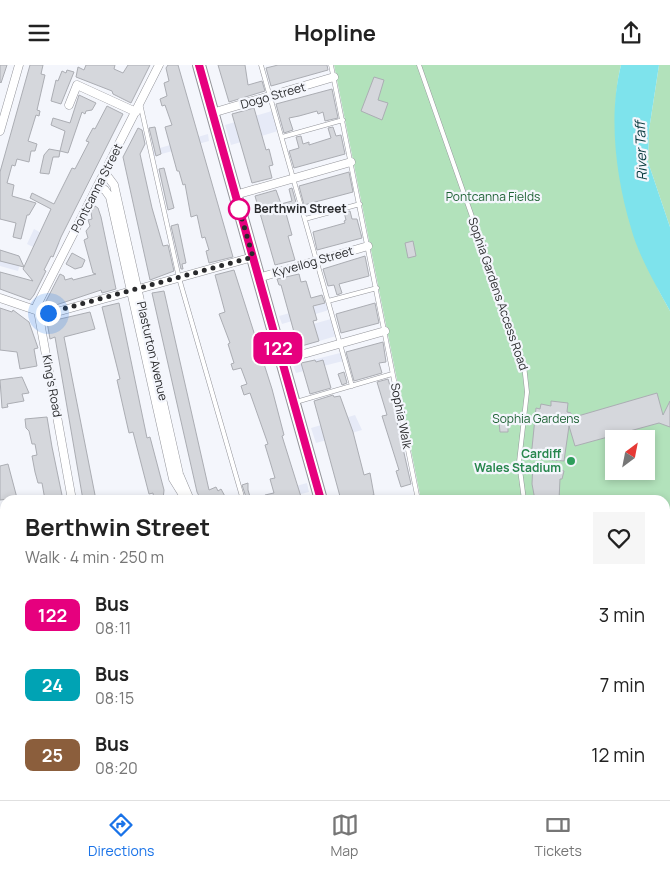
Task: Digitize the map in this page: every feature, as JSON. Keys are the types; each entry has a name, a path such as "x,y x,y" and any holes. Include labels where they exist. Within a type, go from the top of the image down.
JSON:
{"main road":[{"path":"198,65 320,495"}],"street":[{"path":"0,131 19,65"},
{"name":"Pontcanna Street","path":"37,311 37,305 160,65"},
{"name":"Dogo Street","path":"212,113 334,77"},
{"path":"69,105 78,85 136,112"},
{"path":"235,195 351,162"},
{"name":"Plasturton Avenue","path":"105,173 114,185 134,291"},
{"name":"Plasturton Avenue","path":"98,186 107,191 110,197 134,291 176,475 186,495"},
{"name":"Kyveilog Street","path":"258,278 368,246"},
{"path":"0,298 37,311 52,313 253,257"},
{"name":"King's Road","path":"37,311 71,495"},
{"path":"282,361 385,331"},
{"path":"178,495 182,490"},
{"path":"182,490 184,495"}],"lane":[{"path":"261,65 352,386"},
{"path":"332,65 377,288 392,374"},
{"name":"Sophia Gardens Access Road","path":"419,65 524,365 526,395 519,461 523,495"},
{"path":"140,103 179,279 242,495"},
{"path":"282,137 343,120"},
{"path":"305,219 360,204"},
{"path":"328,301 377,288"},
{"name":"Sophia Walk","path":"294,403 392,374 417,495"}],"shaded area":[{"path":"272,111 278,131 231,145 225,125"},
{"path":"208,134 209,141 154,156 153,150"},
{"path":"34,229 60,243 53,257 27,244"},
{"path":"0,250 19,256 21,260 18,271 0,266"},
{"path":"326,303 329,310 282,324 279,316"},
{"path":"331,319 336,336 289,350 284,332"},
{"path":"340,353 343,361 296,373 293,365"},
{"path":"355,415 362,430 316,443 311,428"},
{"path":"307,483 309,492 297,495 263,495"}],"green space":[{"name":"Pontcanna Fields","path":"334,65 621,65 616,94 616,125 622,185 627,187 658,289 670,311 670,495 420,495"},
{"path":"659,65 670,65 670,227 648,162 649,130"}],"water":[{"name":"River Taff","path":"621,65 659,65 649,130 648,162 670,227 670,311 638,249 621,188 614,126 617,85"}],"building":[{"path":"0,65 7,65 1,83 0,82"},
{"path":"30,65 43,65 41,74 45,75 37,110 40,111 39,116 36,115 28,141 37,144 35,151 31,151 29,162 17,159 15,166 12,165 7,183 14,185 12,196 36,203 29,215 27,215 21,239 13,237 16,223 0,219 0,172"},
{"path":"86,65 115,65 114,69 123,73 128,65 150,65 131,103 113,94 112,91 76,77 78,67 84,70"},
{"path":"168,65 178,65 233,257 209,263 206,251 209,250 205,237 202,238 197,215 191,217 185,184 183,185 179,171 177,171 165,127 172,125 165,105 162,106 160,99 167,96 164,83 169,81 166,68"},
{"path":"218,65 245,65 248,85 262,81 265,91 229,102"},
{"path":"278,65 327,65 328,70 271,86 266,68"},
{"path":"67,70 74,72 61,104 51,101 56,80 58,81 62,71 66,73"},
{"path":"374,77 384,80 378,100 388,103 382,120 361,111"},
{"path":"332,89 338,118 325,121 323,112 318,114 317,111 289,118 293,130 284,133 276,104"},
{"path":"79,95 96,103 92,110 86,111 85,114 82,112 68,153 60,151 65,131 51,125 53,118 70,123"},
{"path":"107,106 123,114 61,237 53,257 51,256 44,270 46,271 34,295 30,300 0,289 0,272 33,281 23,269 51,209 30,198 32,193 54,204 72,168 75,169 89,142 86,141 93,128 95,129"},
{"path":"254,108 266,150 269,149 273,165 269,166 272,178 252,183 232,114"},
{"path":"155,127 161,154 156,156 149,128"},
{"path":"333,127 336,136 341,135 345,154 294,168 289,151 299,148 296,137 301,136 303,144 309,142 309,145 331,138 328,128"},
{"path":"138,128 142,130 145,144 140,154 152,208 163,246 168,245 174,271 150,280 123,157"},
{"path":"49,149 60,151 59,157 53,157 49,174 40,173 44,155"},
{"path":"164,168 174,208 168,210 159,169"},
{"path":"349,172 353,192 304,205 299,186"},
{"path":"292,188 297,206 285,210 292,235 288,236 295,260 275,265 255,196 276,190 281,204 292,201 289,189"},
{"path":"95,206 98,208 101,217 116,289 102,293 101,290 50,307 44,305 60,274 64,276 65,280 72,278 73,280 96,274 93,273 84,240 88,238 86,231 90,226 88,220 92,219 91,212"},
{"path":"350,211 352,219 357,219 362,238 317,250 313,232 345,223 344,212"},
{"path":"178,224 186,263 182,264 183,269 181,269 171,226"},
{"path":"413,241 416,256 408,258 405,243"},
{"path":"0,250 19,256 24,267 0,261"},
{"path":"72,253 85,260 82,267 75,269 66,264"},
{"path":"365,256 369,276 339,284 342,293 337,295 334,285 328,286 323,269"},
{"path":"234,270 272,389 284,435 282,436 300,495 265,495 274,493 270,479 275,478 265,445 268,444 250,393 244,395 241,386 247,384 241,368 233,370 231,364 234,363 228,344 230,343 219,314 225,312 215,275"},
{"path":"299,274 301,282 306,281 311,298 322,295 325,303 313,306 317,320 313,321 319,341 298,347 294,345 297,342 295,335 291,334 294,332 281,285 279,285 277,279"},
{"path":"164,291 209,490 216,487 218,491 221,489 224,495 198,495 197,492 152,293"},
{"path":"119,303 147,438 150,437 164,490 164,495 149,494 133,432 129,433 117,380 120,379 102,307"},
{"path":"375,303 379,323 341,333 336,314"},
{"path":"0,308 12,312 13,310 29,322 38,348 34,349 37,366 20,369 17,352 0,350"},
{"path":"90,312 95,329 64,337 95,495 82,495 55,337 50,339 47,322"},
{"path":"383,342 386,362 379,363 382,373 354,381 346,352"},
{"path":"315,360 316,362 323,360 331,388 310,394 301,363"},
{"path":"344,372 347,383 342,385 338,374"},
{"path":"22,377 29,393 22,394 24,401 7,404 8,407 2,408 0,380"},
{"path":"388,379 397,412 395,413 411,484 401,487 396,471 399,470 382,416 387,415 377,382"},
{"path":"657,393 663,415 670,401 670,427 659,423 633,430 605,430 605,438 575,446 569,426 564,461 531,458 536,408 540,409 541,404 551,406 551,401 568,403 567,412 571,413 571,418"},
{"path":"333,395 334,397 340,396 353,432 364,475 370,473 374,495 340,495 314,401"},
{"path":"47,417 62,495 44,495 42,483 38,483 32,456 37,455 35,444 32,444 25,419"},
{"path":"499,422 508,422 508,432 500,432"},
{"path":"533,463 564,471 562,479 560,479 559,495 534,495 532,484"},
{"path":"8,464 16,495 0,495 0,466"},
{"path":"248,483 250,495 245,495 242,485"}],"bus line":[{"name":"122","path":"199,65 320,495"}],"place":[{"name":"Berthwin Street","path":"239,209"},
{"name":"Cardiff Wales Stadium","path":"571,461"}],"route":[{"path":"48,313 131,292 253,257 239,209"}],"park label":[{"name":"Sophia Gardens","path":"536,419"}]}
